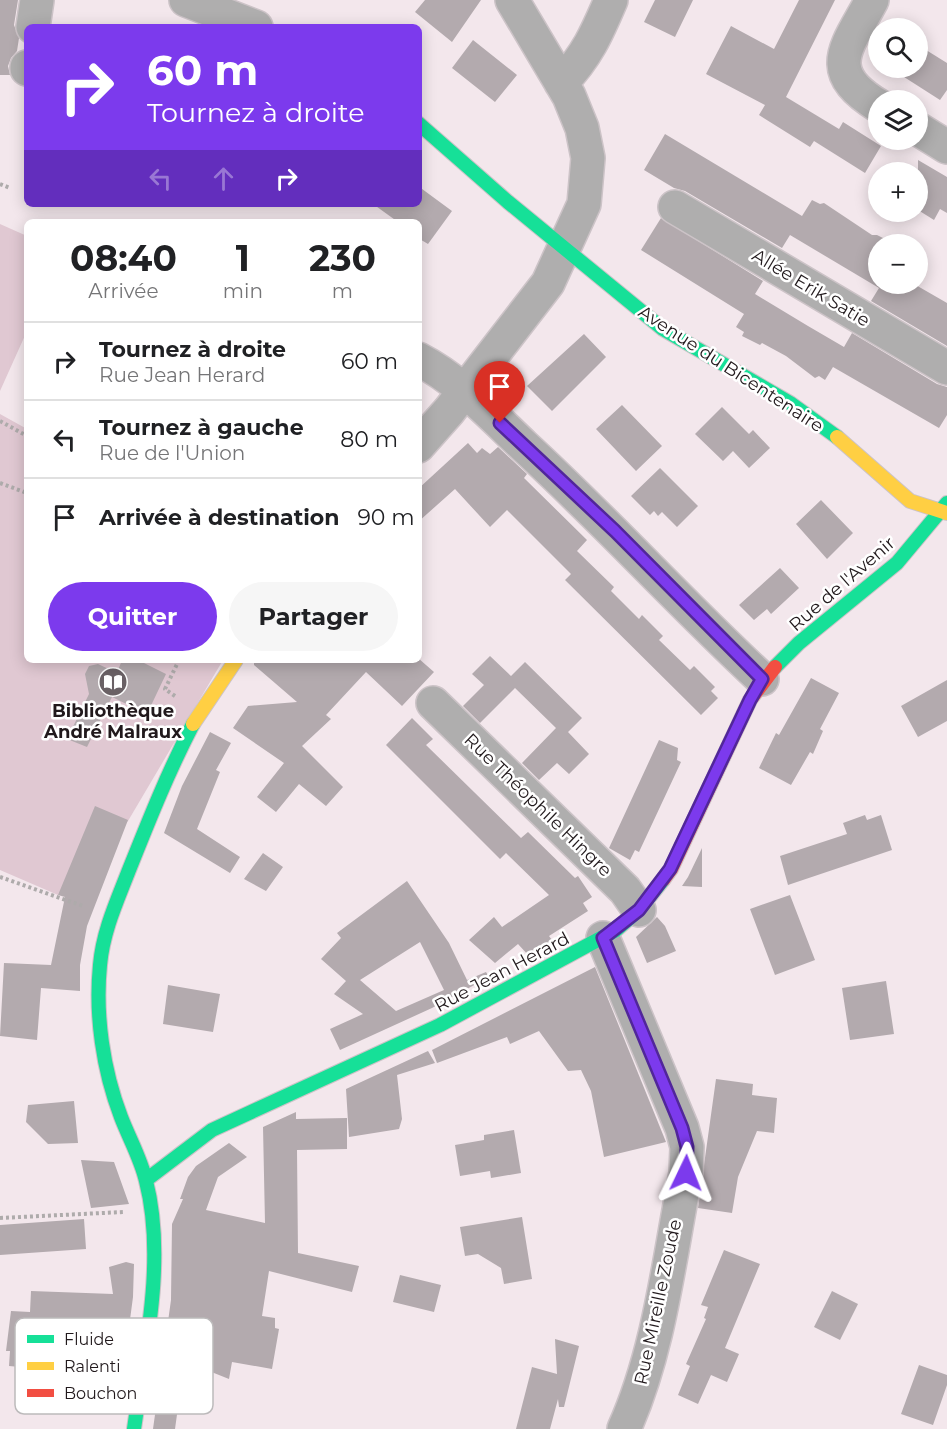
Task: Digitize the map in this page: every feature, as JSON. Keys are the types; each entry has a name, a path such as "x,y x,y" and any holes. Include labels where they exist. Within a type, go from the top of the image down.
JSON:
{"street":[{"path":"33,24 37,0"},
{"path":"186,0 248,24"},
{"path":"422,441 465,391 548,283 562,246 584,204 588,159 582,128 561,83 512,0"},
{"path":"561,83 587,53 611,0"},
{"path":"868,99 860,94 844,71 843,59 872,0"},
{"name":"Avenue du Bicentenaire","path":"422,126 663,329 790,403 836,436 910,501 945,509"},
{"path":"928,135 947,147"},
{"name":"Allée Erik Satie","path":"675,207 947,368"},
{"path":"422,362 465,391 615,531 762,679"},
{"name":"Rue de l'Avenir","path":"762,679 786,655 897,563 945,509"},
{"path":"149,1318 154,1255 146,1180 120,1115 106,1066 100,1018 100,966 105,933 165,778 200,711 234,663"},
{"name":"Rue Jean Herard","path":"146,1180 212,1131 440,1024 603,938 639,910 670,869 762,679"},
{"name":"Rue Théophile Hingre","path":"433,703 625,890 639,910"},
{"name":"Rue Mireille Zoude","path":"603,938 637,1014 682,1128 687,1147 686,1173 647,1368 624,1429"},
{"path":"134,1429 136,1414"}],"path":[{"path":"0,184 10,188"},
{"path":"0,421 24,434"},
{"path":"0,483 24,492"},
{"path":"0,877 53,897 112,915"},
{"path":"0,1218 150,1211"}],"shaded area":[{"path":"0,224 24,235 24,338 0,391"},
{"path":"0,414 24,427 24,663 221,663 128,821 58,895 0,870"}],"building":[{"path":"0,0 18,0 14,25 19,38 17,51 8,66 10,75 0,75"},
{"path":"425,0 481,0 452,42 415,12"},
{"path":"655,0 693,0 675,37 644,22"},
{"path":"799,0 835,0 786,97 839,129 843,122 868,138 868,150 879,150 872,162 868,162 865,173 814,141 810,147 759,115 765,105 706,74 731,26 774,49"},
{"path":"473,40 517,75 495,102 452,68"},
{"path":"928,51 947,63 947,90 940,100 928,90 906,78 928,78"},
{"path":"665,134 802,216 812,200 820,204 824,203 870,234 868,234 868,281 790,235 782,248 685,191 674,188 644,170"},
{"path":"928,166 947,177 947,213 940,209 934,220 928,216"},
{"path":"422,189 452,211 428,244 422,240 422,219 394,219 377,207 422,207"},
{"path":"661,218 763,281 755,294 808,326 844,347 852,333 937,384 947,387 947,415 939,428 833,367 825,380 819,376 815,378 786,356 762,343 760,345 742,336 744,332 736,327 744,314 641,250"},
{"path":"928,292 947,303 947,346 871,301 875,294 928,294"},
{"path":"584,334 606,357 552,411 527,386"},
{"path":"622,405 662,446 636,471 596,429"},
{"path":"722,407 749,434 753,430 770,448 749,468 733,451 723,461 695,434"},
{"path":"468,443 477,453 482,448 490,454 498,447 527,474 524,478 587,540 577,551 614,587 611,591 639,619 642,615 663,636 659,640 690,670 694,666 715,687 711,691 718,698 701,715 565,580 571,574 507,510 490,527 455,489 422,518 422,485"},
{"path":"660,468 698,506 677,527 662,512 658,516 654,511 650,515 631,496"},
{"path":"821,500 853,533 827,559 796,524"},
{"path":"780,568 799,588 771,614 767,609 754,620 739,605"},
{"path":"490,656 511,676 525,662 582,718 568,732 589,754 569,774 557,763 539,780 522,763 556,728 515,688 480,723 463,706 484,685 472,674"},
{"path":"422,662 434,672 402,706 366,672 326,715 331,719 302,746 343,787 326,806 299,784 276,812 257,797 284,763 233,728 248,706 297,702 254,663"},
{"path":"121,663 144,663 166,674 147,714 112,697 87,747 67,739 89,694 85,674 89,666 98,664 117,673"},
{"path":"811,678 839,693 820,729 823,731 813,754 810,752 791,785 759,768 776,733 779,735"},
{"path":"947,680 947,721 918,737 901,706"},
{"path":"412,718 433,739 426,745 521,838 528,832 575,878 578,876 592,897 583,903 588,911 549,936 552,940 529,956 518,944 495,963 469,940 494,917 502,927 549,895 506,853 500,859 386,745"},
{"path":"210,732 231,743 216,770 220,772 197,829 240,857 230,873 164,833 182,786"},
{"path":"659,740 678,748 677,760 681,762 639,852 635,850 630,860 609,848"},
{"path":"95,806 128,820 87,926 80,965 80,991 41,988 37,1040 0,1036 4,963 51,965 65,897 58,895"},
{"path":"865,815 867,820 881,815 892,850 788,885 780,856 847,834 843,823"},
{"path":"702,848 702,887 682,886 688,877"},
{"path":"263,853 283,867 266,891 244,879"},
{"path":"407,881 449,943 467,980 486,972 489,977 432,1008 340,1050 330,1029 363,1014 334,994 346,981 321,959 341,938 337,933","holes":["420,942 444,990 396,1011 360,980"]},
{"path":"790,895 815,960 775,975 750,909"},
{"path":"657,917 665,926 676,951 647,963 636,937"},
{"path":"595,967 666,1142 604,1157 591,1091 581,1070 568,1071 539,1031 510,1044 507,1037 437,1063 432,1050"},
{"path":"886,981 894,1034 850,1040 842,988"},
{"path":"168,985 220,994 213,1032 163,1024"},
{"path":"428,1051 435,1063 397,1075 402,1119 399,1129 349,1137 346,1089"},
{"path":"716,1079 753,1084 752,1095 777,1098 774,1133 757,1131 738,1177 732,1213 698,1208"},
{"path":"74,1101 78,1143 48,1144 26,1122 28,1105"},
{"path":"296,1112 296,1119 347,1118 347,1149 297,1150 298,1253 359,1266 352,1292 269,1271 262,1316 275,1318 275,1328 279,1329 272,1369 232,1362 229,1379 213,1373 213,1318 168,1318 171,1300 172,1224 183,1199 180,1199 188,1177 196,1166 229,1143 247,1157 218,1177 206,1210 265,1223 263,1127"},
{"path":"514,1130 521,1173 491,1178 490,1171 460,1176 455,1145 484,1140 484,1135"},
{"path":"81,1160 114,1162 129,1204 91,1208"},
{"path":"522,1217 532,1279 504,1284 501,1268 478,1254 465,1256 460,1227"},
{"path":"84,1219 86,1249 0,1255 0,1225"},
{"path":"724,1250 760,1264 725,1348 739,1354 727,1382 711,1375 698,1404 678,1395 690,1366 686,1364 706,1319 704,1318 708,1307 701,1305"},
{"path":"126,1262 134,1264 130,1318 15,1318 15,1367 9,1366 10,1351 6,1351 11,1311 30,1312 31,1291 113,1294 109,1267"},
{"path":"400,1275 441,1285 434,1312 393,1302"},
{"path":"832,1291 858,1304 840,1340 814,1327"},
{"path":"555,1339 579,1346 564,1407 559,1407 558,1399 550,1429 516,1429 532,1367 557,1374"},
{"path":"919,1365 947,1375 947,1385 933,1425 901,1414"},
{"path":"155,1414 177,1414 175,1429 153,1429"}],"traffic: fast":[{"path":"422,127 508,202 663,329 790,403 837,437"},
{"path":"775,667 799,643 897,563 947,503"},
{"path":"150,1318 154,1273 152,1211 144,1173 121,1117 109,1080 100,1023 100,965 104,940 115,905 159,796 193,724"},
{"path":"146,1180 212,1130 440,1025 616,930 639,910 663,880"},
{"path":"134,1429 136,1414"}],"traffic: slow":[{"path":"837,437 910,501 947,513"},
{"path":"193,724 234,663"}],"traffic: jam":[{"path":"663,880 671,869 750,700 775,667"}],"place":[{"name":"Bibliothèque André Malraux","path":"113,682"}],"route":[{"path":"500,423 615,531 762,679 670,869 639,910 603,938 633,1004 682,1128 687,1147 686,1173"}]}
